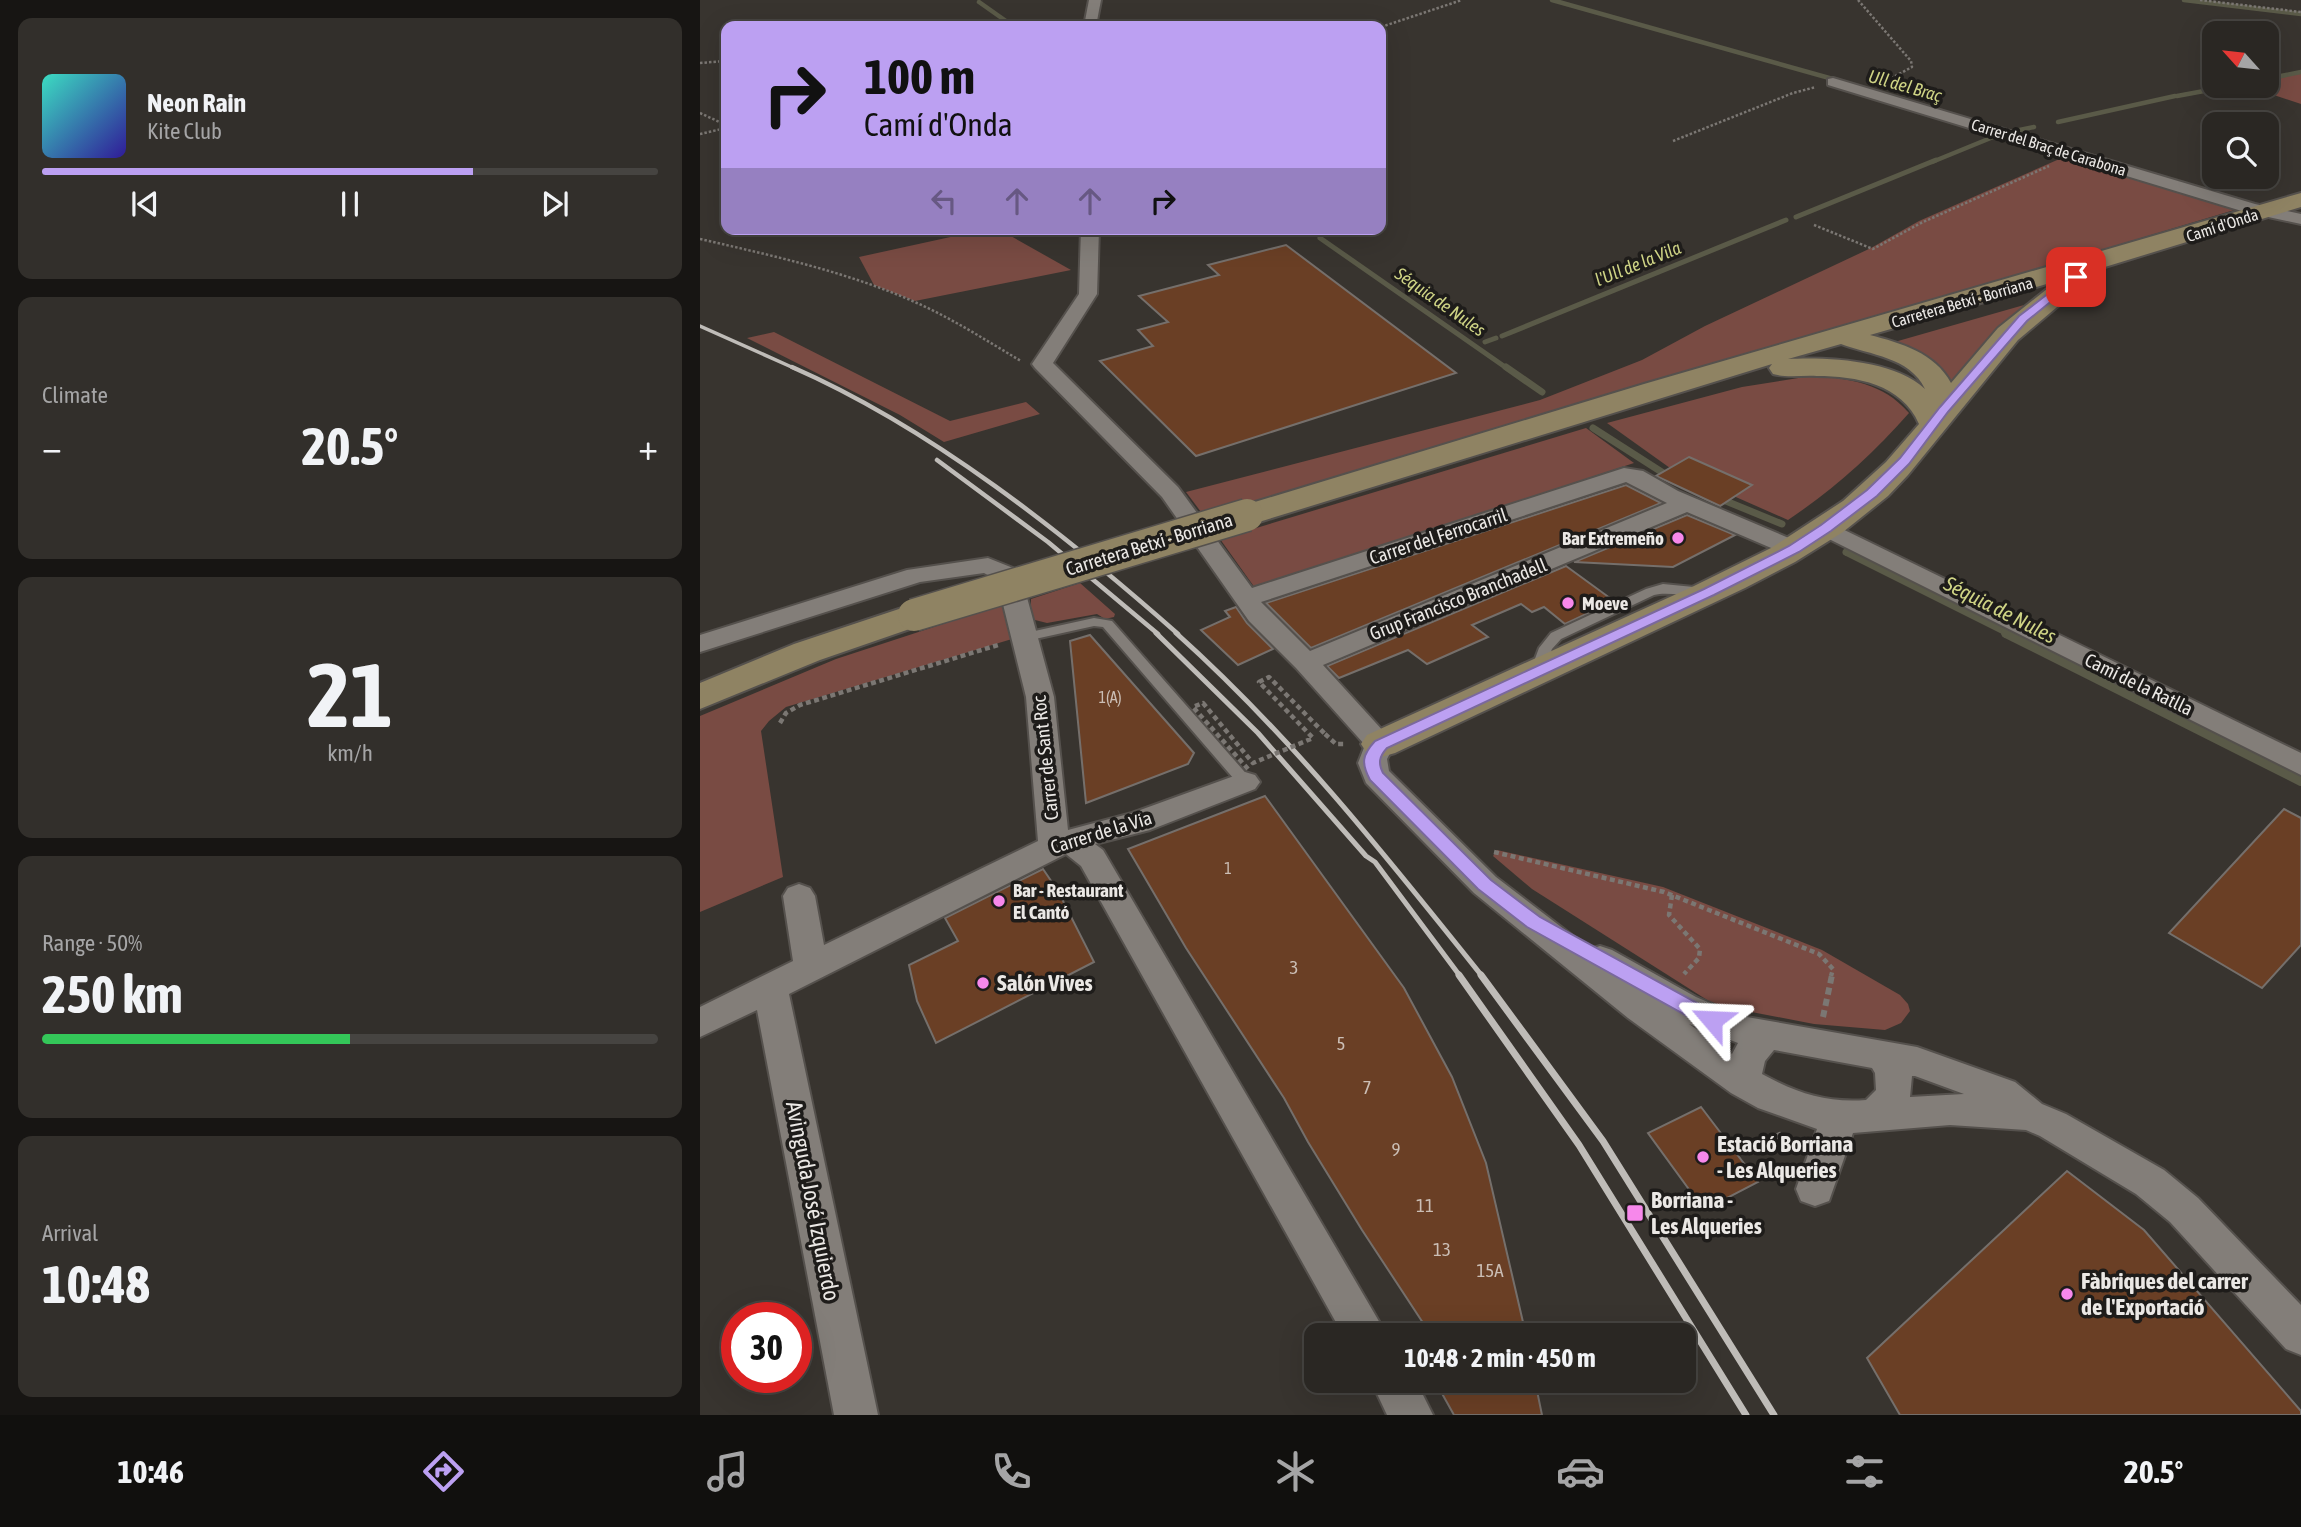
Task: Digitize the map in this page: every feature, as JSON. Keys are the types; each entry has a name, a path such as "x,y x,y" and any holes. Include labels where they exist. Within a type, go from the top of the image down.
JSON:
{"main road":[{"name":"Camí d'Onda","path":"2143,250 2301,200"},
{"name":"Carretera Betxí - Borriana","path":"1604,407 1768,370 2076,277 2143,250"},
{"name":"Carretera Betxí - Borriana","path":"700,697 807,652 914,615 1728,370 2143,250"},
{"path":"1381,744 1709,592 1794,549 1826,528 1872,493 1905,461 2023,318 2076,277"},
{"path":"1728,370 1749,369 1855,342 1958,308 1988,295"},
{"path":"1855,342 1902,353 1920,364 1941,393 1939,417"},
{"path":"1855,342 1861,362 1919,400 1931,414 1939,417"},
{"path":"1768,370 1824,366 1879,375"}],"street":[{"path":"1091,21 1095,0"},
{"name":"Carrer del Braç de Carabona","path":"1833,82 2265,211 2301,219"},
{"path":"1090,235 1088,294 1042,364 1170,492 1258,615 1306,662 1381,744 1372,754 1371,765 1376,776 1485,885 1640,1008 1744,1082 1781,1102 1855,1117 1919,1110 2010,1107"},
{"name":"Carrer del Ferrocarril","path":"1247,598 1629,475 1688,503"},
{"path":"1688,503 1794,549"},
{"name":"Grup Francisco Branchadell","path":"1306,662 1688,503"},
{"name":"Camí de la Ratlla","path":"1826,528 2301,765"},
{"name":"Carrer de Sant Roc","path":"700,644 890,581 942,569 977,565 997,569 1009,579 1040,697 1054,841 1079,847 1092,858 1359,1323"},
{"name":"Carrer de la Via","path":"700,1023 993,874 1065,843 1139,822 1246,776"},
{"path":"799,896 811,965"},
{"path":"1534,922 1712,1020 1767,1035 1883,1056 1952,1073 2010,1107 2053,1125 2150,1182 2184,1209 2301,1335"},
{"name":"Avinguda José Izquierdo","path":"769,986 856,1415"},
{"path":"1744,1082 1746,1059 1752,1048 1767,1035"},
{"path":"1815,1189 1855,1117 1887,1105 1895,1089 1894,1070 1883,1056"},
{"path":"1399,1393 1411,1415"}],"lane":[{"path":"1026,637 1094,622 1107,624 1246,776"}],"path":[{"path":"1386,25 1462,0"},
{"path":"1858,0 1911,61 1912,66 1884,82"},
{"path":"2202,0 2301,16"},
{"path":"2292,13 2301,12"},
{"path":"700,63 721,61"},
{"path":"1673,141 1793,93 1833,82"},
{"path":"700,113 721,123"},
{"path":"700,134 721,128"},
{"path":"1814,225 1873,249 1954,208 2074,155"},
{"path":"700,239 792,261 915,302 953,320 1026,364 1042,364"},
{"path":"780,723 786,713 806,702 1026,637"},
{"path":"1246,776 1193,707 1203,703 1253,763 1312,738 1259,682 1269,677 1336,744 1344,744"},
{"path":"1489,848 1516,859 1627,882 1672,895 1793,943 1827,960 1833,969 1822,1022"},
{"path":"1672,895 1669,915 1700,949 1699,958 1681,978"},
{"path":"1744,1152 1789,1130"}],"shaded area":[{"path":"2301,71 2301,104 2279,97 2279,75"},
{"path":"2064,157 2241,208 2111,247 2121,252 1207,520 1186,492 1540,400 1642,360 1705,326 1871,248 1919,221"},
{"path":"960,235 1009,235 1071,270 915,301 874,285 859,257"},
{"path":"2024,305 1951,384 1891,343"},
{"path":"774,332 950,421 1026,402 1040,414 944,442 900,415 747,338"},
{"path":"1811,376 1839,378 1864,384 1888,395 1909,413 1852,471 1788,520 1670,468 1607,423 1742,387"},
{"path":"1586,428 1634,463 1255,588 1220,539"},
{"path":"1080,583 1115,614 1114,617 1105,619 1097,614 1047,623 1031,619 1031,599"},
{"path":"1004,604 1012,639 786,707 769,721 761,731 783,877 700,912 700,716 836,659"},
{"path":"1497,850 1663,887 1822,950 1900,995 1910,1011 1901,1023 1885,1030 1814,1024 1715,1005 1532,889 1493,856"}],"building":[{"path":"1286,245 1456,373 1196,456 1100,361 1153,346 1138,330 1168,322 1139,296 1219,275 1208,265"},
{"path":"1689,457 1752,485 1720,506 1656,476"},
{"path":"1626,485 1661,503 1311,648 1266,603"},
{"path":"1687,515 1735,535 1673,567 1574,562"},
{"path":"1566,566 1614,601 1565,624 1544,607 1532,612 1521,604 1472,625 1488,637 1427,664 1408,650 1339,678 1327,666"},
{"path":"1236,607 1247,623 1273,649 1238,665 1201,630 1230,617 1225,611"},
{"path":"1090,635 1194,753 1188,764 1086,803 1070,641"},
{"path":"1265,796 1404,988 1452,1077 1486,1163 1523,1323 1423,1323 1362,1230 1284,1098 1186,948 1128,849"},
{"path":"2284,809 2301,818 2301,945 2262,988 2169,933"},
{"name":"Salón Vives","path":"1043,869 1058,891 1094,962 936,1043 917,1001 909,965 958,941 945,918"},
{"name":"Estació Borriana - Les Alqueries","path":"1701,1107 1758,1182 1704,1210 1648,1133"},
{"name":"Fàbriques del carrer de l'Exportació","path":"2067,1171 2144,1230 2301,1411 2301,1415 1900,1415 1867,1358"},
{"path":"1442,1393 1537,1393 1542,1415 1454,1415"}],"waterway":[{"name":"Ull del Braç","path":"1552,0 1840,81"},
{"path":"2184,0 2301,14"},
{"name":"Séquia de Nules","path":"979,2 1006,21"},
{"name":"l'Ull de la Vila","path":"2279,76 2301,72"},
{"name":"l'Ull de la Vila","path":"2177,96 2202,91"},
{"name":"l'Ull de la Vila","path":"2058,122 2175,96"},
{"name":"l'Ull de la Vila","path":"2010,132 2034,127"},
{"name":"l'Ull de la Vila","path":"1932,162 1998,135"},
{"name":"l'Ull de la Vila","path":"1796,217 1936,160"},
{"name":"l'Ull de la Vila","path":"1502,336 1786,220"},
{"name":"Séquia de Nules","path":"1320,238 1508,369"},
{"name":"l'Ull de la Vila","path":"1485,342 1496,338"},
{"name":"Séquia de Nules","path":"1506,367 1542,392"},
{"name":"Séquia de Nules","path":"1593,428 1671,478"},
{"name":"Séquia de Nules","path":"1716,497 1782,524"},
{"name":"Séquia de Nules","path":"1846,552 2010,634"},
{"name":"Séquia de Nules","path":"2006,633 2138,699"},
{"name":"Séquia de Nules","path":"2140,700 2301,781"}],"railway":[{"path":"700,326 796,369"},
{"path":"792,367 895,420 995,486 1090,559 1178,634"},
{"path":"937,460 1048,542 1158,634"},
{"path":"1156,633 1258,733 1366,856 1375,862 1460,976"},
{"path":"1176,633 1218,672 1298,755 1482,976"},
{"path":"1459,975 1579,1145 1746,1415"},
{"path":"1481,975 1603,1141 1774,1415"}],"place":[{"name":"Bar Extremeño","path":"1678,538"},
{"name":"Moeve","path":"1568,603"},
{"name":"Bar - Restaurant El Cantó","path":"999,901"},
{"name":"Salón Vives","path":"983,983"},
{"name":"Estació Borriana - Les Alqueries","path":"1703,1157"},
{"name":"Borriana - Les Alqueries","path":"1635,1213"},
{"name":"Fàbriques del carrer de l'Exportació","path":"2067,1294"}],"route":[{"path":"1712,1020 1684,1007 1534,922 1485,885 1376,776 1371,765 1372,754 1381,744 1709,592 1794,549 1826,528 1872,493 1905,461 1944,409 2007,335 2023,318 2076,277"}]}
